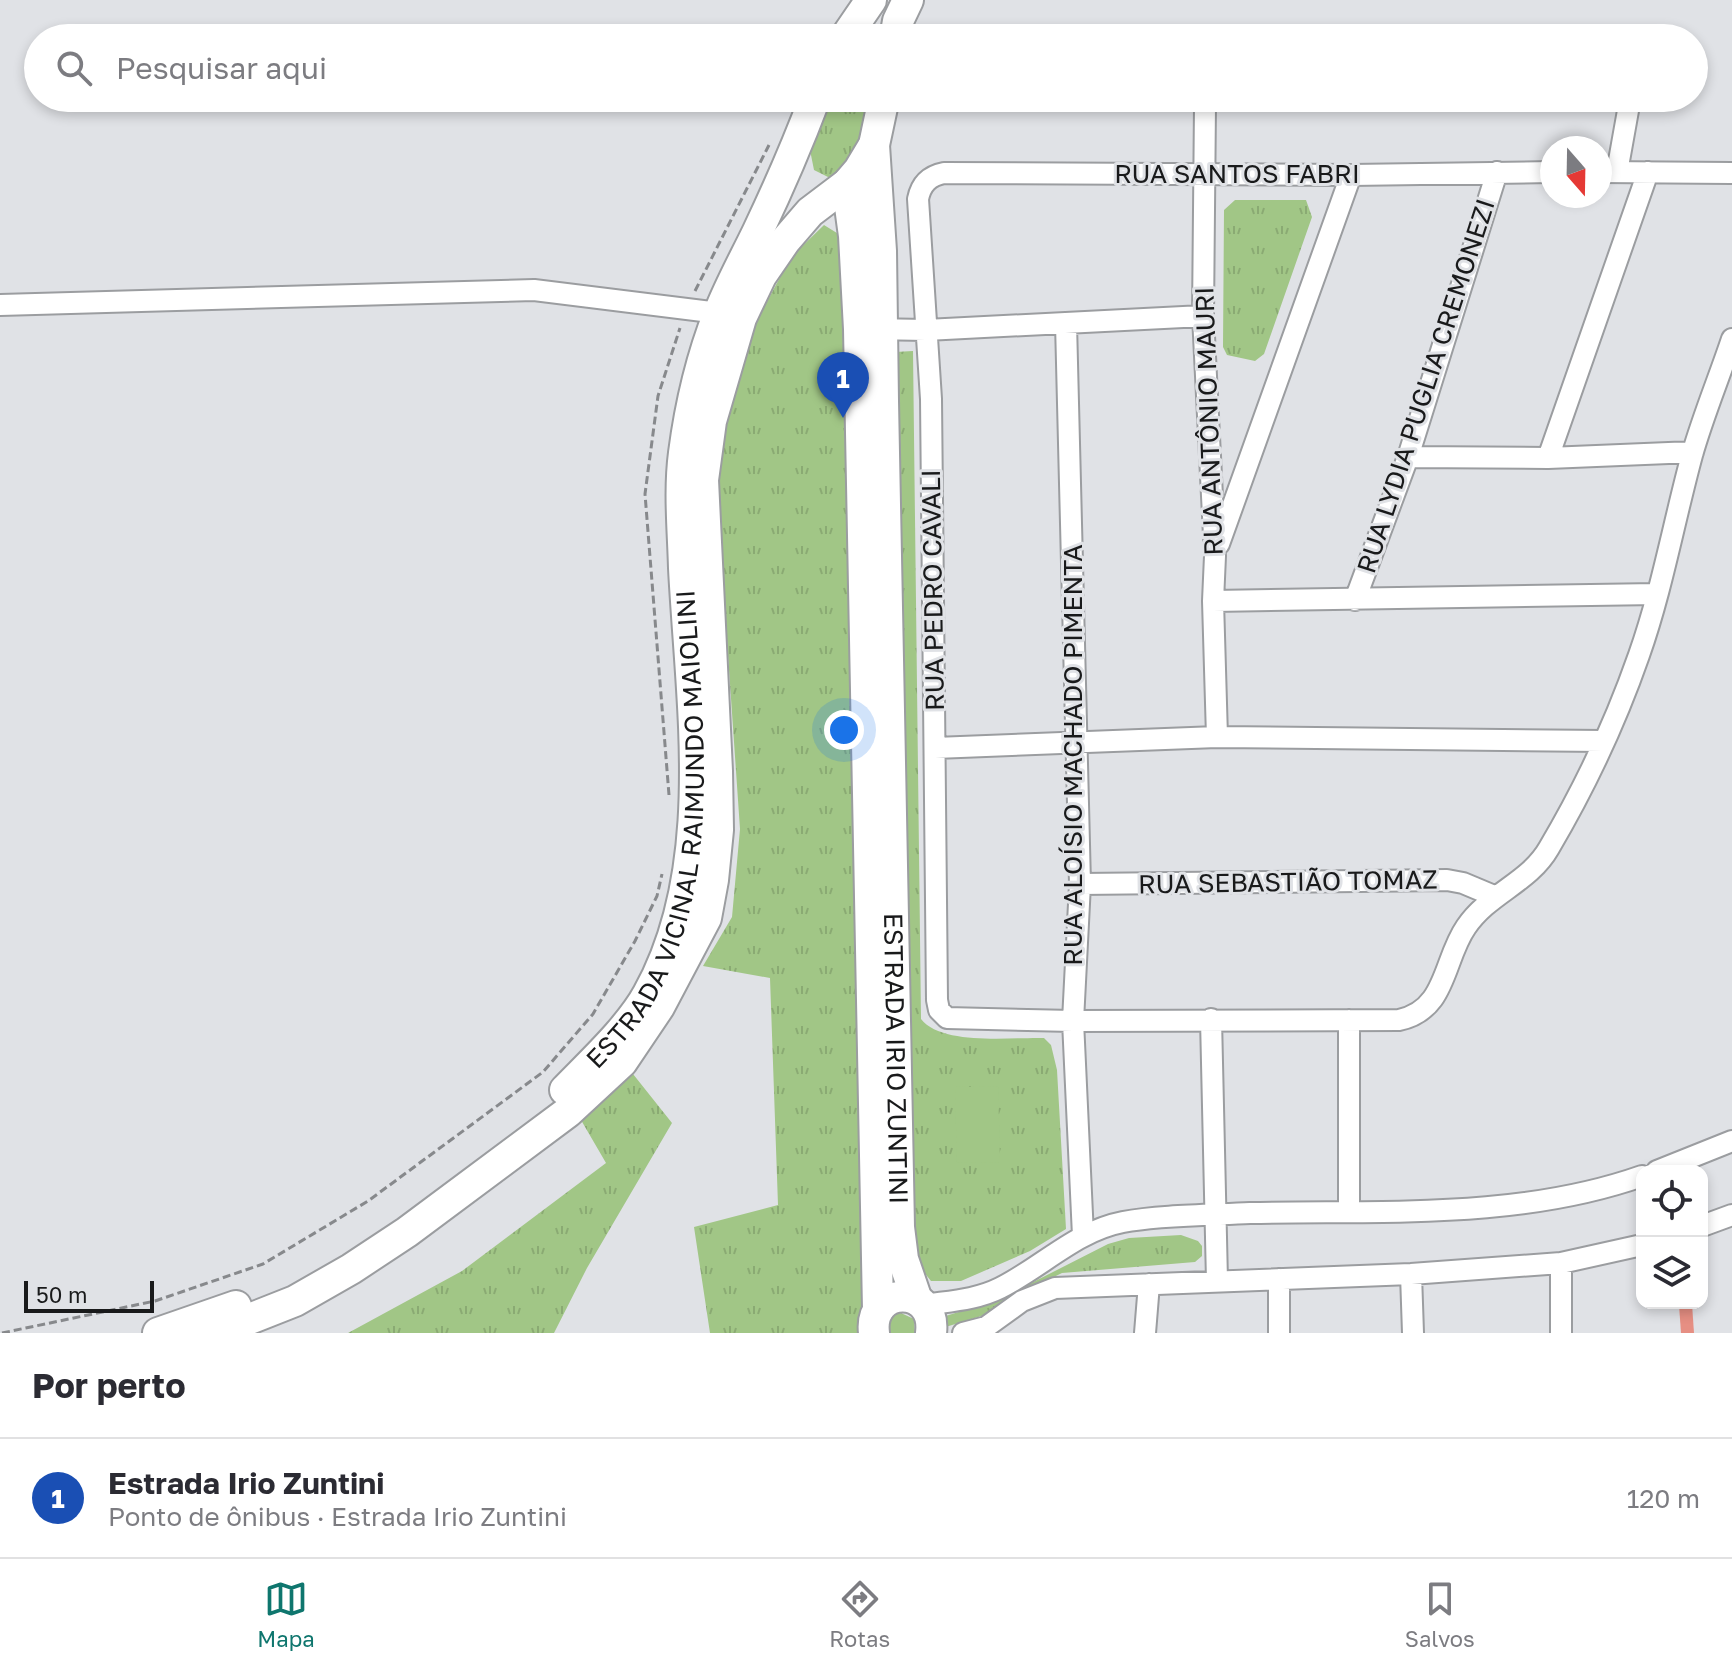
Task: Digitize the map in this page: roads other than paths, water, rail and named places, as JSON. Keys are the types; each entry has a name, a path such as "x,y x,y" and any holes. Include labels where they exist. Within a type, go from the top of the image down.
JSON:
{"main road":[{"path":"855,24 871,0"},
{"path":"897,24 908,0"},
{"name":"ESTRADA VICINAL RAIMUNDO MAIOLINI","path":"158,1333 290,1286 380,1229 552,1104 606,1047 646,997 670,947 686,885 693,829 695,774 681,502 684,453 691,414 719,313 790,163 810,112"},
{"path":"874,145 881,112"},
{"name":"ESTRADA VICINAL RAIMUNDO MAIOLINI","path":"214,1333 295,1301 407,1232 568,1112 622,1062 659,1007 706,918 718,830 703,480 711,421 741,318 761,276 810,212 842,188 874,145"},
{"name":"ESTRADA IRIO ZUNTINI","path":"874,145 871,329 876,1321"},
{"path":"790,163 795,174 813,189 842,188"},
{"name":"ESTRADA IRIO ZUNTINI","path":"842,188 871,329 899,1227 903,1259 924,1313"},
{"path":"876,1321 883,1303 899,1296 924,1313"}],"street":[{"name":"RUA ANTÔNIO MAURI","path":"1205,112 1203,316 1215,556 1213,601 1217,737"},
{"path":"1612,159 1627,112"},
{"name":"RUA LYDIA PUGLIA CREMONEZI","path":"1355,600 1408,457 1497,172"},
{"name":"RUA SANTOS FABRI","path":"925,183 931,177 944,173 1351,175 1540,172"},
{"path":"1612,172 1732,173"},
{"path":"1548,458 1648,172"},
{"path":"1215,556 1351,175"},
{"name":"RUA PEDRO CAVALI","path":"925,183 918,199 931,399 937,1000 939,1010 947,1018 1073,1021"},
{"path":"0,305 534,290 719,313"},
{"path":"871,329 926,330 1203,316"},
{"name":"RUA ALOÍSIO MACHADO PIMENTA","path":"1066,323 1080,884 1073,1021 1083,1236"},
{"path":"1073,1021 1399,1020 1427,1008 1440,990 1464,930 1475,915 1494,896 1520,881 1541,860 1604,741 1639,655 1693,452 1732,339"},
{"path":"1408,457 1548,458 1693,452"},
{"path":"1213,601 1657,594"},
{"path":"935,748 1217,737 1604,741"},
{"name":"RUA SEBASTIÃO TOMAZ","path":"1080,884 1447,880 1494,896"},
{"path":"1211,1019 1217,1281"},
{"path":"1349,1020 1349,1211"},
{"path":"1672,1165 1732,1141"},
{"path":"924,1313 1002,1287 1083,1236 1122,1222 1217,1214 1427,1211 1528,1203 1636,1185"},
{"path":"1708,1224 1732,1215"},
{"path":"963,1333 986,1327 1022,1301 1055,1288 1411,1274 1561,1263 1636,1246"},
{"path":"1561,1263 1561,1333"},
{"path":"1411,1274 1413,1333"},
{"path":"1279,1279 1279,1333"},
{"path":"1145,1333 1149,1284"}],"place":[{"name":"Estrada Irio Zuntini","path":"843,418"}]}
